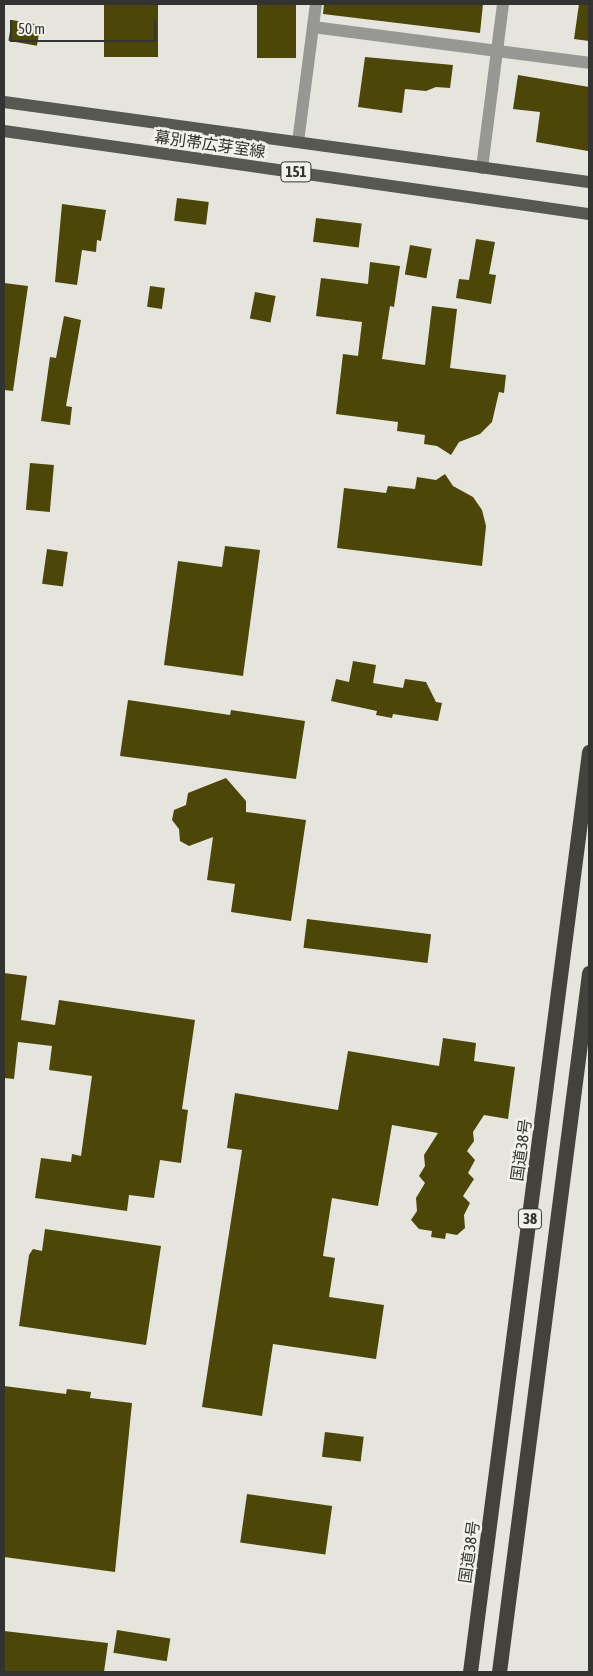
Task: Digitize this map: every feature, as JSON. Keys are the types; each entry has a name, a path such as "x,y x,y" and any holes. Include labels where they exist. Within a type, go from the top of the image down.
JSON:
{"highway":[{"name":"国道38号","path":"470,1672 589,752"},
{"name":"38","path":"499,1672 589,973"}],"main road":[{"name":"幕別帯広芽室線","path":"4,102 589,182"},
{"name":"幕別帯広芽室線","path":"4,131 589,214"}],"street":[{"path":"298,142 316,4"},
{"path":"482,168 503,4"},
{"path":"313,27 589,63"}],"building":[{"path":"104,4 158,4 158,57 104,57"},
{"path":"257,4 296,4 296,58 257,58"},
{"path":"324,4 483,4 480,33 323,14"},
{"path":"579,4 589,4 589,41 574,39"},
{"path":"12,20 41,25 37,46 8,41"},
{"path":"365,57 453,65 450,88 436,87 426,91 405,89 402,113 358,107"},
{"path":"518,75 589,87 588,151 536,142 540,112 513,109"},
{"path":"177,198 209,202 206,225 174,221"},
{"path":"62,204 106,210 101,241 97,240 96,252 82,250 77,285 55,282"},
{"path":"316,218 362,224 359,247 313,242"},
{"path":"476,239 495,242 489,274 496,275 491,304 456,298 459,279 469,280"},
{"path":"410,245 432,249 426,278 405,275"},
{"path":"370,262 400,266 394,307 390,306 382,359 425,365 432,306 457,309 450,368 506,375 504,393 499,392 492,422 480,434 459,442 451,455 437,446 424,444 425,435 397,431 398,422 336,414 343,354 358,356 362,322 316,316 321,278 368,284"},
{"path":"4,283 28,286 13,391 4,390"},
{"path":"150,286 165,288 162,309 147,307"},
{"path":"255,292 276,296 270,323 250,319"},
{"path":"64,316 81,320 66,406 72,407 70,425 41,421 50,357 56,358"},
{"path":"30,463 54,465 50,512 26,510"},
{"path":"445,474 453,486 473,497 482,510 486,526 482,566 337,548 344,488 386,493 388,486 415,489 417,477 436,480"},
{"path":"225,546 260,550 243,676 164,665 178,561 222,567"},
{"path":"47,549 68,552 63,587 42,584"},
{"path":"353,661 376,665 373,683 403,688 405,679 426,682 436,702 442,703 438,721 393,714 392,718 376,715 377,711 331,701 336,679 349,682"},
{"path":"128,700 230,715 231,710 305,721 296,779 120,756"},
{"path":"226,778 246,801 246,812 306,820 291,921 231,912 235,884 207,880 213,837 189,846 180,841 179,829 172,820 174,810 186,805 188,793"},
{"path":"307,919 431,934 428,963 303,948"},
{"path":"4,973 27,976 21,1020 55,1025 59,1000 195,1020 182,1109 188,1110 181,1163 160,1160 154,1198 129,1195 127,1211 35,1198 41,1158 71,1162 72,1154 81,1156 92,1076 49,1070 52,1046 18,1042 14,1079 4,1078"},
{"path":"443,1038 476,1043 474,1061 515,1067 508,1119 484,1115 473,1132 474,1141 467,1151 475,1160 468,1173 474,1179 463,1196 470,1203 464,1215 465,1228 457,1235 446,1233 445,1239 431,1237 432,1231 419,1229 411,1220 417,1211 416,1198 425,1183 419,1176 425,1166 424,1155 438,1133 392,1125 378,1206 332,1198 323,1256 335,1258 329,1297 384,1305 376,1359 273,1344 262,1416 202,1407 242,1150 227,1148 235,1093 338,1110 348,1051 439,1066"},
{"path":"45,1229 161,1246 146,1345 19,1326 29,1255 33,1249 42,1251"},
{"path":"4,1386 66,1394 67,1389 91,1392 90,1398 132,1403 115,1572 4,1557"},
{"path":"325,1432 364,1437 361,1462 322,1457"},
{"path":"247,1494 332,1506 325,1554 240,1543"},
{"path":"117,1630 170,1638 167,1661 113,1653"},
{"path":"4,1631 108,1643 104,1672 4,1672"}]}
